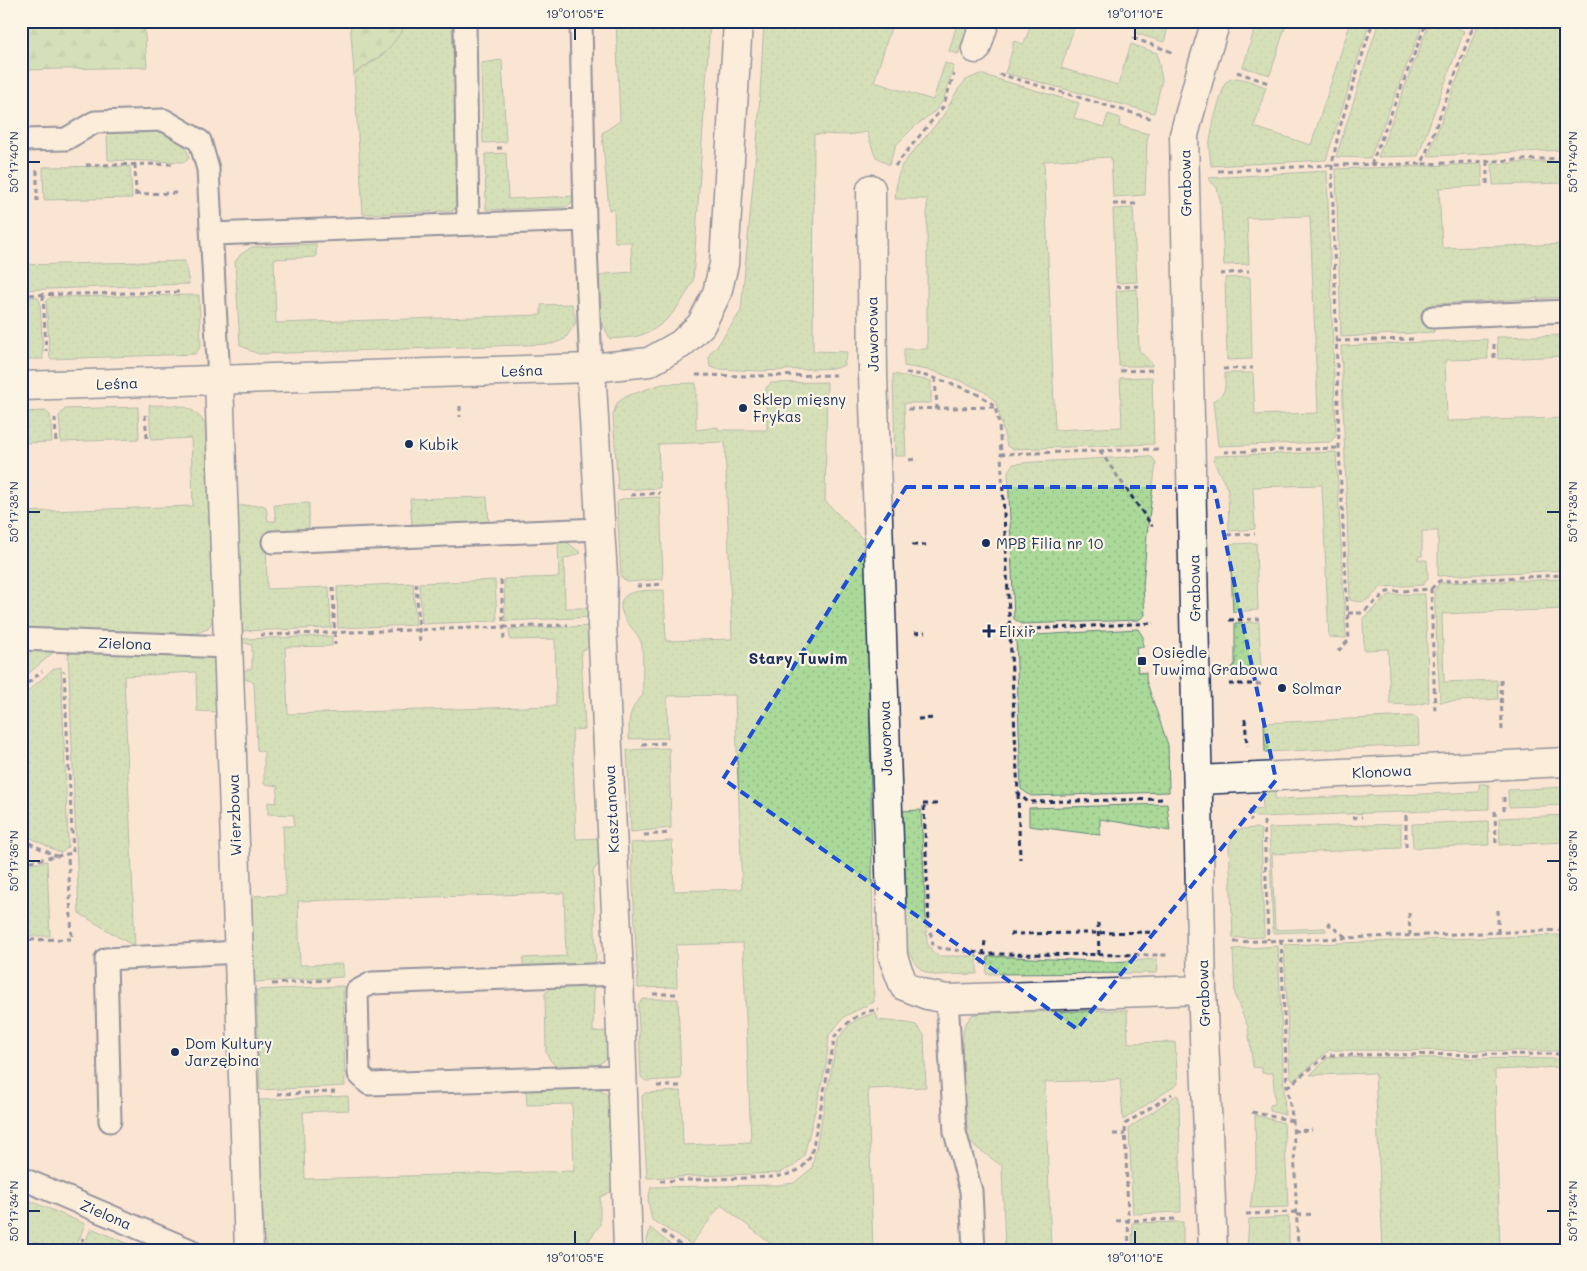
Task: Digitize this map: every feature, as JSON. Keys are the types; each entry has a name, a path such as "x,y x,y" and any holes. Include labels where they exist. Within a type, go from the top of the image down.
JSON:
{"street":[{"name":"Leśna","path":"21,386 591,368 649,362 681,344 701,325 717,293 724,264 738,21"},
{"path":"976,49 985,21"},
{"name":"Grabowa","path":"1213,1250 1202,990 1184,135 1216,21"},
{"name":"Jaworowa","path":"871,189 872,374 893,957 904,986 927,995 947,999 1202,990"},
{"name":"Kasztanowa","path":"591,368 603,575 602,624 619,974 628,1250"},
{"name":"Wierzbowa","path":"219,380 249,1250"},
{"name":"Klonowa","path":"1199,780 1566,762"}],"lane":[{"path":"465,21 468,224"},
{"path":"581,21 585,220 591,368"},
{"path":"21,140 66,139 95,122 164,120 200,141 208,169 219,380"},
{"path":"212,234 585,220"},
{"path":"1433,316 1566,311"},
{"path":"273,542 600,529"},
{"name":"Zielona","path":"21,639 228,647"},
{"path":"110,1121 106,959 239,952"},
{"path":"619,974 372,983 357,991 359,1074 369,1084 623,1076"},
{"path":"947,999 955,1132 971,1191 974,1250"},
{"name":"Zielona","path":"21,1178 190,1250"}],"path":[{"path":"1338,651 1349,640 1339,448 1332,165 1340,130 1373,21"},
{"path":"1371,165 1427,21"},
{"path":"1455,21 1473,28"},
{"path":"1422,164 1475,21"},
{"path":"1133,38 1172,52"},
{"path":"906,154 944,107 955,70"},
{"path":"1237,72 1268,83"},
{"path":"1007,77 1159,121"},
{"path":"1212,172 1332,165 1422,164 1566,158"},
{"path":"1487,161 1488,186"},
{"path":"86,164 183,164"},
{"path":"135,164 136,196 184,192"},
{"path":"37,165 37,201"},
{"path":"1113,204 1140,204"},
{"path":"1219,274 1249,271"},
{"path":"1116,287 1142,286"},
{"path":"21,295 193,292"},
{"path":"43,294 46,354"},
{"path":"1336,341 1418,339"},
{"path":"1222,369 1253,368"},
{"path":"1120,371 1157,370"},
{"path":"689,374 753,376 914,372 966,390 992,403 1001,454 1020,859"},
{"path":"935,378 937,408"},
{"path":"907,418 907,409 994,407"},
{"path":"145,409 147,439"},
{"path":"55,410 56,442"},
{"path":"1220,452 1339,448"},
{"path":"1001,454 1161,449"},
{"path":"1100,451 1152,526"},
{"path":"909,452 910,470"},
{"path":"909,460 916,459"},
{"path":"622,495 660,493"},
{"path":"1226,535 1255,534"},
{"path":"912,536 913,545 928,545"},
{"path":"1348,613 1362,613 1387,592 1431,589 1439,581 1566,575"},
{"path":"501,580 504,640"},
{"path":"416,583 420,643"},
{"path":"636,586 664,584"},
{"path":"333,587 335,645"},
{"path":"1431,589 1435,712"},
{"path":"1229,620 1259,619"},
{"path":"1010,630 1154,623"},
{"path":"268,635 602,624"},
{"path":"917,642 916,632 924,632"},
{"path":"21,864 73,854 64,641"},
{"path":"1501,680 1502,734"},
{"path":"1221,684 1261,684"},
{"path":"920,727 920,719 935,718"},
{"path":"1245,719 1247,750"},
{"path":"634,744 668,743"},
{"path":"1018,793 1028,802 1166,800"},
{"path":"924,795 929,925 933,945 939,948 983,954 1172,955"},
{"path":"924,804 939,804"},
{"path":"1495,811 1496,845"},
{"path":"1406,815 1406,848"},
{"path":"1352,818 1362,817"},
{"path":"1264,821 1268,940"},
{"path":"637,836 671,833"},
{"path":"21,838 57,857"},
{"path":"21,940 72,939 68,855"},
{"path":"1498,910 1498,932"},
{"path":"1409,913 1410,935"},
{"path":"1098,923 1099,955"},
{"path":"1327,923 1347,938"},
{"path":"1244,942 1565,930 1566,959"},
{"path":"1010,934 1163,932"},
{"path":"1281,940 1287,1088 1294,1131 1298,1250"},
{"path":"982,966 985,941"},
{"path":"652,994 678,994"},
{"path":"652,1181 774,1177 790,1174 801,1169 811,1156 835,1036 859,1015 867,1011 877,1010"},
{"path":"1287,1088 1328,1055 1566,1054"},
{"path":"656,1086 681,1086"},
{"path":"244,1095 336,1092"},
{"path":"1129,1250 1125,1124 1175,1092"},
{"path":"1252,1112 1293,1121"},
{"path":"1561,1124 1566,1123"},
{"path":"1294,1131 1312,1130"},
{"path":"1113,1134 1125,1134"},
{"path":"1246,1214 1315,1214"},
{"path":"1116,1221 1180,1218"},
{"path":"658,1228 687,1250"}],"highlighted area":[{"path":"906,487 1214,487 1276,780 1077,1029 723,779"}],"green space":[{"path":"21,21 144,21 147,67 21,70"},
{"path":"350,21 409,21 387,51 354,74"},
{"path":"409,21 452,21 459,201 453,211 363,214 354,74 384,54"},
{"path":"616,21 710,21 693,281 678,307 657,327 638,336 610,339 600,318 596,278 605,274 632,272 631,242 615,242 614,209 609,210 602,133 620,121"},
{"path":"764,21 893,21 874,82 933,100 945,63 954,66 943,101 935,111 914,127 896,145 889,165 875,156 867,132 848,135 814,134 813,351 847,352 844,365 837,368 760,371 710,367 709,357 711,352 718,345 741,311 758,131"},
{"path":"958,21 969,21 958,54 949,51"},
{"path":"1032,21 1076,21 1061,68 1118,85 1131,44 1157,53 1162,80 1154,113 1005,73 1013,48 1013,41 1024,44"},
{"path":"1138,21 1170,21 1164,42 1135,33"},
{"path":"1257,21 1287,21 1270,75 1243,67"},
{"path":"1351,21 1370,21 1326,160 1211,166 1209,146 1214,119 1225,83 1234,78 1244,79 1266,87 1254,127 1311,145"},
{"path":"1379,21 1424,21 1370,158 1336,157"},
{"path":"1430,21 1441,21 1464,31 1418,156 1378,157"},
{"path":"1497,21 1566,21 1566,150 1428,156 1478,24"},
{"path":"502,60 506,142 483,143 481,63"},
{"path":"980,74 1079,103 1074,118 1104,127 1108,114 1120,118 1119,126 1149,134 1147,140 1145,195 1113,197 1111,157 1044,161 1055,430 1122,427 1120,378 1152,377 1154,444 1012,449 1007,446 996,402 987,393 933,371 904,366 904,349 927,349 927,199 895,199 897,179 902,165 943,116 957,91 966,80"},
{"path":"163,125 183,143 189,158 185,162 108,160 107,133 116,126"},
{"path":"506,153 508,199 575,196 571,203 566,207 486,210 485,154"},
{"path":"1566,161 1566,183 1493,185 1492,164"},
{"path":"1482,164 1482,186 1439,188 1442,248 1566,244 1566,297 1433,304 1434,332 1341,337 1336,169"},
{"path":"130,166 132,198 44,200 43,167"},
{"path":"1327,171 1336,436 1330,442 1218,446 1213,401 1224,390 1225,373 1253,373 1255,415 1318,413 1310,216 1247,218 1249,264 1224,265 1221,204 1217,188 1208,178"},
{"path":"1133,208 1137,282 1116,283 1113,209"},
{"path":"316,244 316,257 274,259 276,323 541,315 541,305 572,304 576,322 565,339 552,344 259,354 240,345 235,262 240,255 252,247"},
{"path":"185,261 189,284 21,290 21,265"},
{"path":"1250,277 1252,359 1227,360 1225,278"},
{"path":"1137,289 1139,350 1152,366 1119,366 1116,291"},
{"path":"199,295 201,346 195,354 50,359 46,301 51,297"},
{"path":"37,297 40,301 43,359 21,359 21,298"},
{"path":"1566,335 1566,356 1498,359 1497,337"},
{"path":"1487,339 1488,359 1445,360 1447,421 1566,418 1566,570 1438,576 1438,531 1422,531 1422,556 1419,556 1418,560 1427,560 1428,578 1423,585 1381,587 1368,600 1360,602 1350,600 1341,346"},
{"path":"893,374 931,381 931,403 904,404 906,456 895,456"},
{"path":"827,382 825,501 867,543 874,1002 845,1016 829,1035 826,1066 804,1156 794,1166 779,1173 647,1178 642,1096 645,1093 681,1091 683,1145 751,1142 743,943 676,945 677,987 638,988 631,843 672,841 674,891 742,889 735,695 667,696 668,738 629,739 630,715 634,706 643,695 642,652 641,642 624,616 621,604 623,598 634,592 664,590 666,641 732,639 725,442 658,444 660,488 618,490 613,415 617,403 627,396 662,384 696,383 696,430 718,427 718,430 767,430 766,388 771,383"},
{"path":"149,405 174,405 187,408 194,411 205,424 213,620 208,629 193,634 21,630 21,512 193,506 191,438 151,440"},
{"path":"138,407 139,439 61,442 59,416 65,409"},
{"path":"45,411 50,415 52,442 21,443 21,412"},
{"path":"1336,452 1346,638 1329,637 1322,485 1253,487 1255,529 1229,531 1228,490 1215,464 1214,456"},
{"path":"1148,456 1153,458 1156,463 1147,534 1143,587 1145,615 1139,620 1022,624 1014,619 1008,471 1013,464"},
{"path":"487,497 489,523 412,526 410,499"},
{"path":"660,497 663,579 628,582 621,577 617,503 621,499"},
{"path":"309,503 309,529 272,531 266,535 267,589 329,587 331,628 240,631 236,506 262,505 266,507 268,521 276,521 274,505"},
{"path":"558,539 564,540 581,553 564,559 565,608 595,608 595,617 505,621 504,579 559,577"},
{"path":"1256,543 1258,610 1233,612 1230,544"},
{"path":"1566,579 1566,609 1442,614 1444,682 1497,680 1498,699 1440,702 1434,592 1439,583"},
{"path":"495,580 497,621 422,624 419,583"},
{"path":"413,583 416,625 338,628 337,587"},
{"path":"1425,594 1429,702 1416,705 1390,704 1388,649 1364,650 1363,618 1389,595"},
{"path":"1259,622 1261,675 1229,675 1229,671 1235,664 1235,623"},
{"path":"594,626 596,641 581,652 585,729 572,730 576,839 604,838 605,855 593,871 596,961 586,967 523,969 523,958 566,956 564,893 298,901 300,965 343,964 343,977 255,982 250,896 286,895 283,826 294,826 294,815 268,814 268,802 276,803 278,786 264,784 264,752 257,750 254,682 242,678 241,672 252,668 252,645 242,642 242,639 332,636 332,646 285,647 288,714 556,706 555,639 510,640 509,629"},
{"path":"1138,629 1143,637 1143,647 1136,647 1138,672 1146,673 1146,680 1168,745 1169,792 1031,796 1021,789 1016,638 1019,636"},
{"path":"34,648 56,650 21,680 21,667"},
{"path":"68,649 215,657 218,712 197,711 196,672 124,676 135,947 79,913"},
{"path":"61,667 68,847 61,853 21,833 21,697 53,669"},
{"path":"1414,716 1418,719 1419,745 1265,752 1264,723"},
{"path":"669,748 671,828 631,832 627,750"},
{"path":"1479,784 1489,785 1489,809 1257,817 1253,815 1252,810 1263,809 1262,790 1275,789 1275,799 1479,792"},
{"path":"1566,787 1566,805 1509,807 1508,790"},
{"path":"1167,804 1170,831 1100,819 1100,835 1029,826 1029,808"},
{"path":"921,810 927,943 933,952 939,956 977,956 977,974 934,975 923,971 917,966 903,943 900,811"},
{"path":"1566,815 1566,842 1500,845 1499,818"},
{"path":"1488,821 1489,845 1413,848 1412,824"},
{"path":"1401,824 1401,848 1272,854 1275,930 1325,928 1326,931 1273,933 1269,828"},
{"path":"1256,828 1261,830 1264,937 1233,938 1229,846 1234,830"},
{"path":"47,861 50,936 21,936 21,866"},
{"path":"1560,935 1565,1051 1329,1050 1297,1078 1292,1079 1290,1075 1284,945"},
{"path":"1278,946 1285,1115 1270,1111 1270,1105 1275,1104 1273,1073 1262,1073 1262,1068 1253,1067 1248,1027 1235,996 1233,949"},
{"path":"988,957 1112,962 1156,959 1158,967 1157,973 986,974"},
{"path":"343,986 345,1086 260,1090 256,990"},
{"path":"594,987 593,1032 615,1030 614,1047 604,1061 590,1069 558,1068 550,1060 546,1052 545,993 551,988"},
{"path":"642,999 678,999 681,1079 646,1081 641,1077 638,1005"},
{"path":"1127,1010 1128,1043 1175,1042 1178,1084 1123,1120 1120,1078 1111,1080 1045,1082 1051,1250 1005,1250 1002,1166 965,1137 961,1059 964,1026 972,1015 982,1013"},
{"path":"876,1013 878,1020 916,1025 924,1035 926,1087 868,1089 873,1250 774,1250 775,1247 721,1205 691,1244 652,1220 648,1200 651,1187 779,1185 794,1183 812,1168 837,1042 848,1026 863,1017"},
{"path":"1329,1057 1562,1059 1566,1064 1566,1074 1559,1079 1559,1067 1495,1070 1500,1250 1383,1250 1375,1073 1310,1075"},
{"path":"592,1087 602,1090 613,1102 618,1188 600,1197 600,1225 582,1250 267,1250 264,1239 258,1100 348,1096 349,1110 303,1112 305,1179 574,1171 572,1104 527,1105 526,1090"},
{"path":"1177,1095 1179,1098 1181,1212 1133,1214 1129,1128"},
{"path":"1255,1115 1284,1123 1288,1207 1250,1208 1256,1166"},
{"path":"21,1197 85,1224 75,1250 53,1250 21,1236"},
{"path":"1289,1217 1289,1250 1247,1250 1249,1219"},
{"path":"1183,1222 1183,1250 1133,1250 1132,1223"},
{"path":"91,1228 143,1250 82,1250"},
{"path":"650,1228 678,1250 645,1250"}],"place":[{"name":"Sklep mięsny Frykas","path":"743,408"},
{"name":"Kubik","path":"409,444"},
{"name":"MPB Filia nr 10","path":"986,543"},
{"name":"Elixir","path":"989,631"},
{"name":"Osiedle Tuwima Grabowa","path":"1142,661"},
{"name":"Solmar","path":"1282,688"},
{"name":"Dom Kultury Jarzębina","path":"175,1052"}],"district":[{"name":"Stary Tuwim","path":"798,657"}]}
